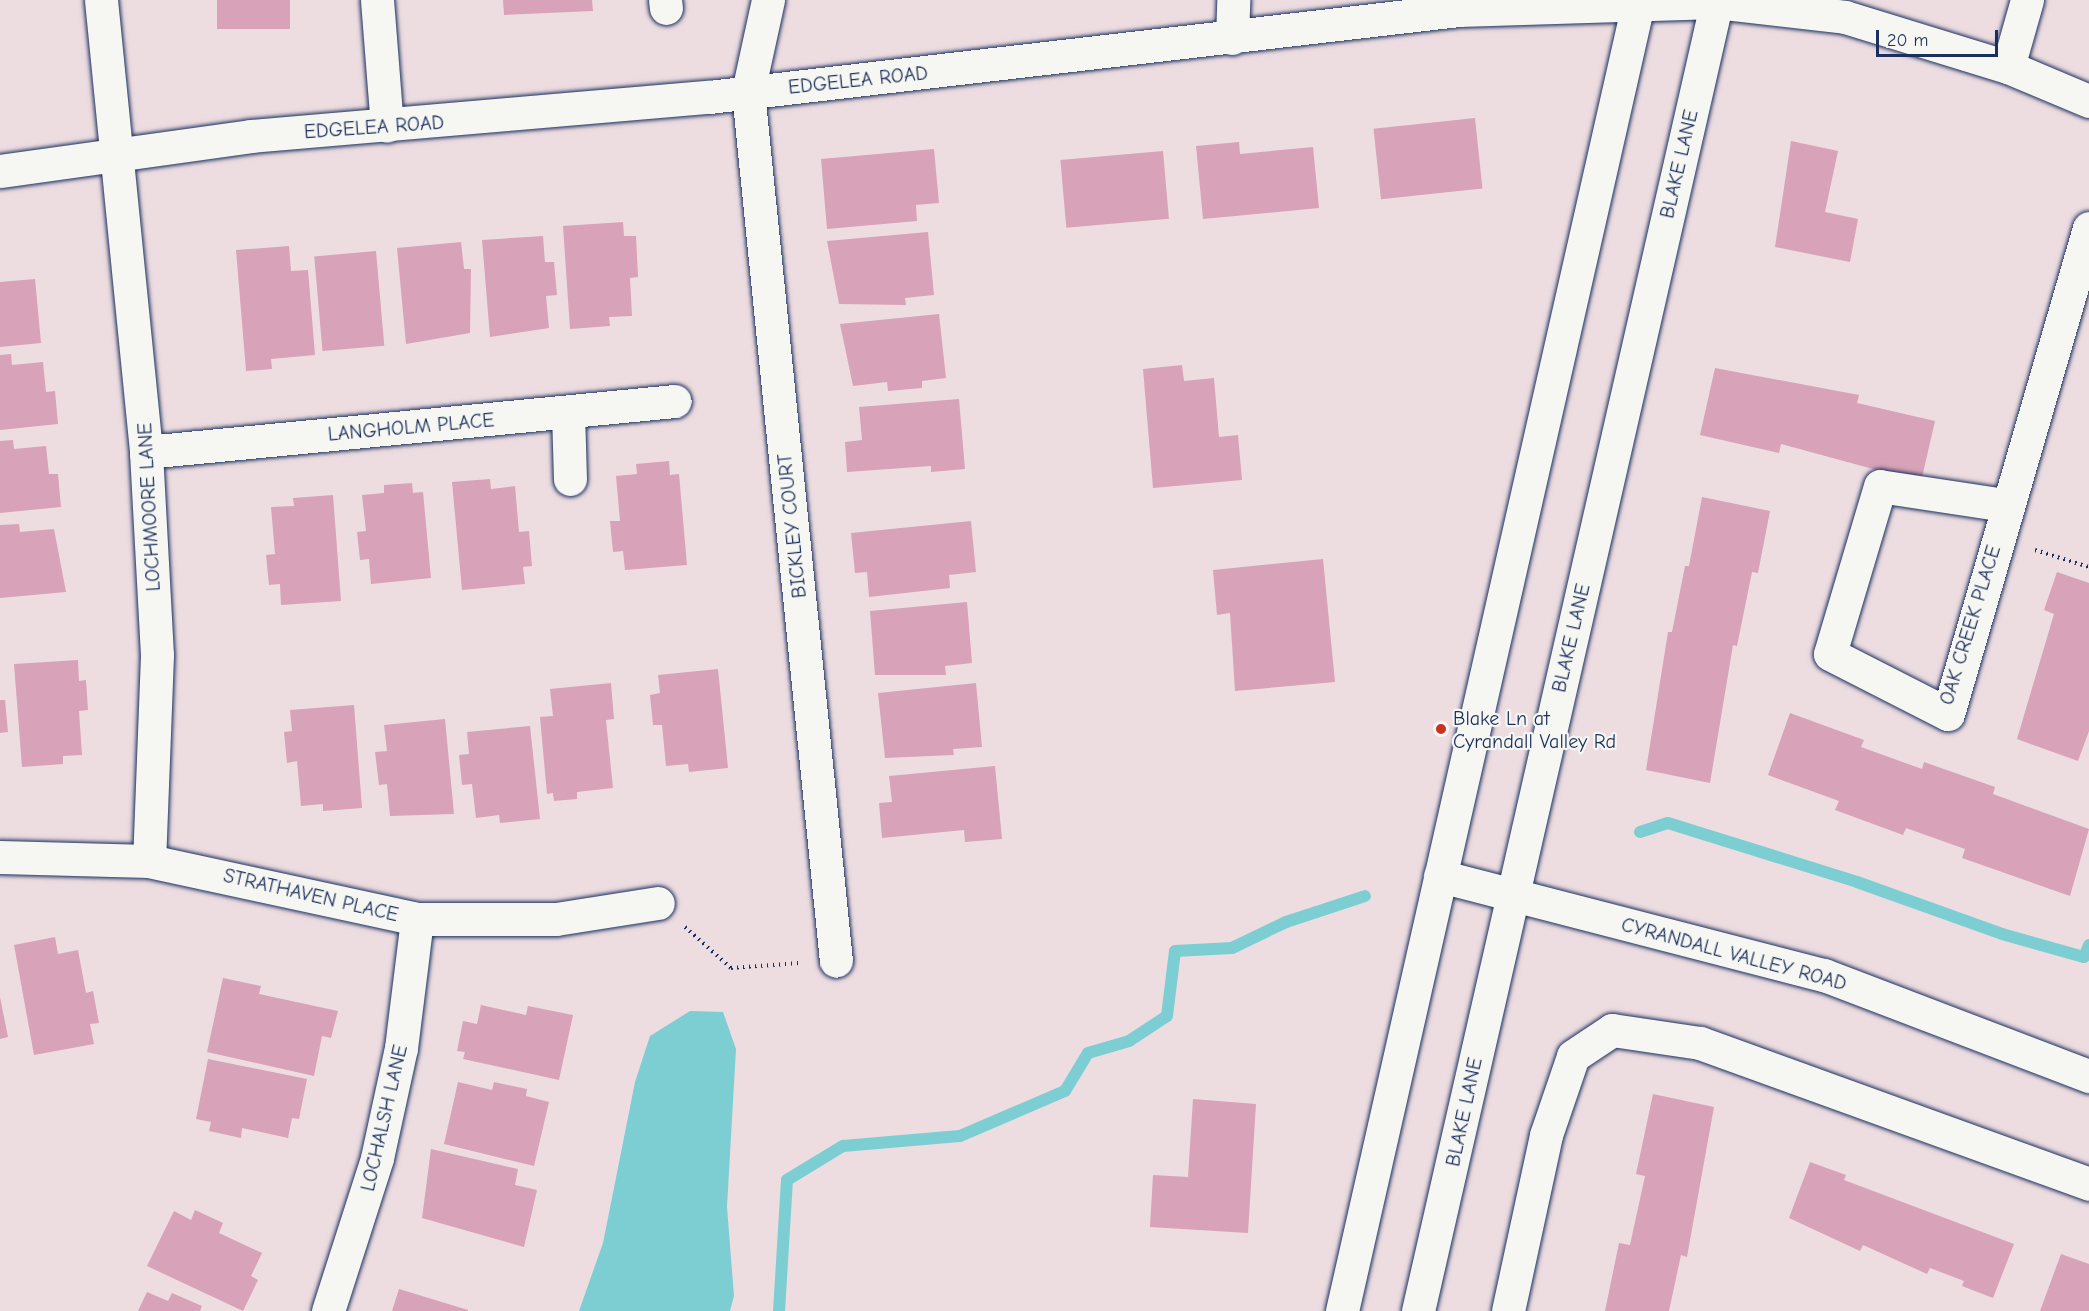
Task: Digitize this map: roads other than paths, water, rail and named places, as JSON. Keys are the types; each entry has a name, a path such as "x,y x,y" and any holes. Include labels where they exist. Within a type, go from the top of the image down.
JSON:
{"street":[{"name":"LOCHMOORE LANE","path":"101,0 146,452 157,655 149,861"},
{"path":"377,0 387,126"},
{"name":"BICKLEY COURT","path":"768,0 748,92 836,961"},
{"path":"1232,38 1233,0"},
{"path":"2008,67 2027,0"},
{"name":"EDGELEA ROAD","path":"0,171 250,136 387,126 748,92 1232,38 1459,10 1638,3 1717,1 1845,16 2008,67 2089,101"},
{"name":"BLAKE LANE","path":"1418,1311 1717,1"},
{"path":"1342,1311 1638,3"},
{"name":"OAK CREEK PLACE","path":"2005,505 1880,486 1830,654 1948,714 2005,505 2089,228"},
{"name":"LANGHOLM PLACE","path":"146,452 675,401"},
{"path":"568,412 570,479"},
{"name":"STRATHAVEN PLACE","path":"0,857 149,861 417,919 556,919 658,903"},
{"name":"CYRANDALL VALLEY ROAD","path":"1440,876 1824,975 2089,1076"},
{"name":"LOCHALSH LANE","path":"328,1311 377,1158 401,1048 417,919"},
{"path":"1508,1311 1546,1135 1573,1056 1612,1030 1700,1043 2089,1185"}],"water":[{"path":"690,1011 723,1012 736,1049 727,1207 734,1296 730,1311 579,1311 603,1243 635,1082 650,1036"}],"waterway":[{"path":"1640,832 1668,823 1857,882 2002,934 2084,957 2089,945"},
{"path":"779,1311 787,1180 843,1146 960,1136 1065,1091 1088,1053 1129,1041 1167,1016 1175,951 1232,948 1286,922 1365,896"}],"place":[{"name":"Blake Ln at Cyrandall Valley Rd","path":"1441,729"}]}
